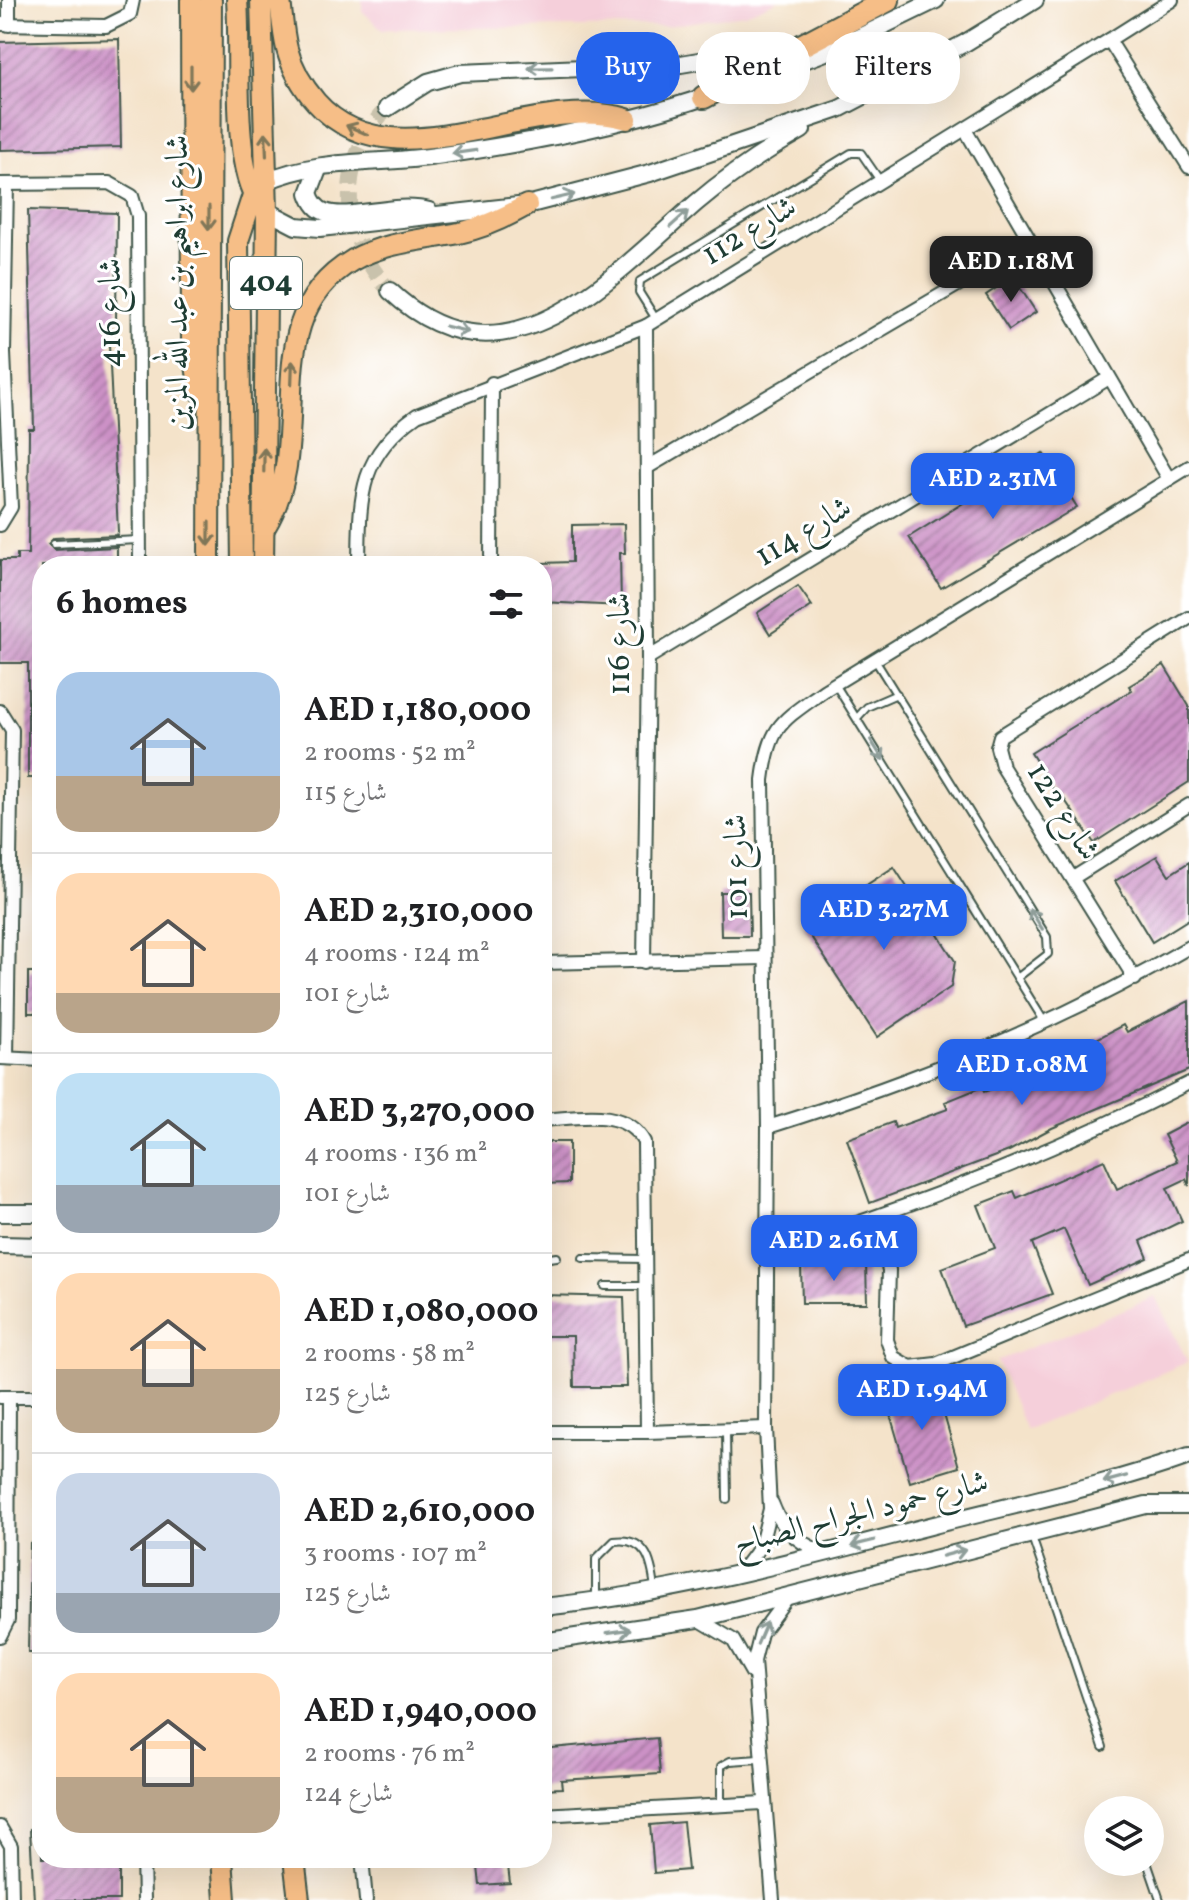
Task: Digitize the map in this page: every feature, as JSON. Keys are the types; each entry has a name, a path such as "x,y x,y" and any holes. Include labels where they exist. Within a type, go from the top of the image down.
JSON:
{"highway":[{"path":"812,40 888,0"}],"main road":[{"path":"191,0 192,340 196,372 208,418"},
{"name":"شارع ابراهيم بن عبد الله المزين","path":"209,556 211,0"},
{"path":"237,0 242,144 260,188 241,224 237,257 242,556"},
{"name":"404","path":"261,0 260,188 267,211 263,556"},
{"path":"280,0 287,48 303,84 327,113 363,133 409,139 580,112 627,119"},
{"path":"263,530 285,478 294,348 300,318 314,293 333,274 364,255 475,228 527,205"},
{"path":"223,1868 225,1900"},
{"path":"295,1868 299,1900"}],"street":[{"path":"9,0 5,24 106,26 130,14 133,0"},
{"path":"810,58 936,0"},
{"path":"390,291 418,314 452,329 498,333 528,328 604,286 726,180 781,142 965,43 1035,0"},
{"name":"شارع 112","path":"359,556 364,479 376,454 396,430 417,415 651,323 966,131 1172,0"},
{"path":"387,108 421,86 460,73 681,64 747,55 812,40"},
{"path":"1109,40 1189,167"},
{"path":"260,188 319,167 470,151 627,119 696,99"},
{"path":"267,211 296,226 312,229 527,205 650,173 839,109"},
{"path":"966,131 1169,479"},
{"path":"319,167 309,193 315,205 326,213 398,208 442,216"},
{"name":"شارع 416","path":"3,184 109,183 132,196 138,216 140,556"},
{"path":"0,525 11,507 4,353 3,184"},
{"path":"648,467 1029,243"},
{"name":"شارع 116","path":"644,962 651,323"},
{"name":"شارع 114","path":"648,658 1109,378"},
{"path":"491,556 492,383"},
{"name":"شارع 101","path":"738,1574 761,1545 769,1521 770,1496 766,1428 768,1127 763,780 768,743 779,723 835,684 1189,467"},
{"name":"شارع 122","path":"1135,979 1002,766 997,747 1000,736 1189,618"},
{"path":"0,711 12,730 3,1058 32,1059"},
{"path":"1073,878 1189,805"},
{"path":"768,1127 874,1094 1046,1024 1135,979 1189,947"},
{"path":"552,963 765,958"},
{"path":"768,1252 874,1220 1095,1131 1189,1083"},
{"path":"552,1120 610,1117 621,1120 638,1132 647,1153 643,1286 647,1432"},
{"path":"0,1213 32,1213"},
{"path":"22,1213 28,1230 23,1245"},
{"path":"874,1220 889,1270 887,1340 893,1357 910,1367 936,1364 1189,1260"},
{"path":"0,1245 32,1245"},
{"path":"0,1636 8,1620 5,1397 32,1397"},
{"path":"552,1432 766,1428"},
{"name":"شارع حمود الجراح الصباح","path":"552,1606 655,1592 738,1574 1116,1479 1189,1456"},
{"name":"شارع 101","path":"770,1496 777,1516 790,1533 807,1546 827,1553"},
{"name":"شارع حمود الجراح الصباح","path":"552,1641 698,1619 1030,1532 1158,1502 1189,1505"},
{"path":"773,1900 753,1676 761,1633 787,1598"},
{"path":"698,1619 733,1640 753,1676"},
{"path":"552,1814 763,1803"},
{"path":"0,1827 11,1846 12,1900"},
{"path":"143,1868 144,1900"},
{"path":"363,1868 366,1900"}],"lane":[{"path":"651,323 639,292 643,279 851,153 861,153 881,182"},
{"path":"54,544 139,540"},
{"path":"875,660 1047,937 1048,954 1017,978"},
{"path":"835,684 1046,1024"},
{"path":"857,718 867,707 897,694"},
{"path":"552,1258 557,1257"},
{"path":"583,1258 644,1259"},
{"path":"605,1286 643,1286"},
{"path":"726,1431 727,1499"},
{"path":"1030,1532 1103,1747"},
{"path":"596,1602 596,1559 614,1541 631,1541 645,1550 652,1566 655,1592"},
{"path":"721,1806 721,1766 730,1761 759,1759"},
{"path":"1152,1876 1160,1900"}],"shaded area":[{"path":"362,0 779,0 745,14 667,26 382,29 362,11"},
{"path":"1155,1297 1188,1362 1026,1430 997,1361"}],"building":[{"path":"119,39 121,147 0,150 0,42"},
{"path":"28,210 117,213 116,324 108,324 118,532 117,535 54,538 48,544 54,550 117,547 117,556 32,556 32,778 28,778 28,663 0,663 0,560 17,560 17,554 28,554 29,429 34,429"},
{"path":"1013,277 1036,312 1009,330 986,295"},
{"path":"1043,453 1077,507 941,588 909,537"},
{"path":"624,524 625,553 620,553 621,606 552,603 552,563 572,562 572,525"},
{"path":"798,586 812,606 770,634 757,613"},
{"path":"1164,665 1189,706 1189,782 1094,843 1060,793 1057,795 1031,753 1132,690 1129,686"},
{"path":"1157,856 1169,875 1189,862 1189,919 1152,942 1115,881"},
{"path":"894,867 955,961 951,987 877,1037 804,926"},
{"path":"720,892 749,892 750,936 721,936"},
{"path":"28,972 32,972 32,1013 28,1013"},
{"path":"1189,1001 1189,1070 1052,1128 1009,1151 870,1203 847,1139 893,1122 895,1128 948,1109 945,1102 982,1087 984,1092 1029,1075 1086,1050 1083,1046 1123,1025 1127,1032"},
{"path":"1189,1122 1189,1186 1186,1179 1167,1188 1182,1221 1141,1241 1148,1258 1088,1285 1064,1229 1032,1243 1052,1294 963,1326 942,1268 995,1248 978,1205 1014,1191 1017,1198 1104,1160 1117,1189 1177,1161 1164,1135"},
{"path":"552,1142 569,1142 569,1183 552,1184"},
{"path":"866,1263 867,1303 802,1303 801,1264"},
{"path":"552,1295 624,1297 627,1387 574,1387 573,1336 552,1336"},
{"path":"935,1383 959,1467 910,1482 885,1397"},
{"path":"30,1543 32,1543 32,1653 28,1653"},
{"path":"657,1738 660,1774 561,1780 562,1788 552,1788 552,1748"},
{"path":"683,1822 688,1870 654,1873 650,1825"},
{"path":"32,1868 119,1868 119,1900 34,1900"},
{"path":"478,1868 508,1868 510,1883 480,1885"}],"tunnel":[{"path":"387,108 358,152 351,176 350,200 353,224 361,247 373,270 390,291"}]}
